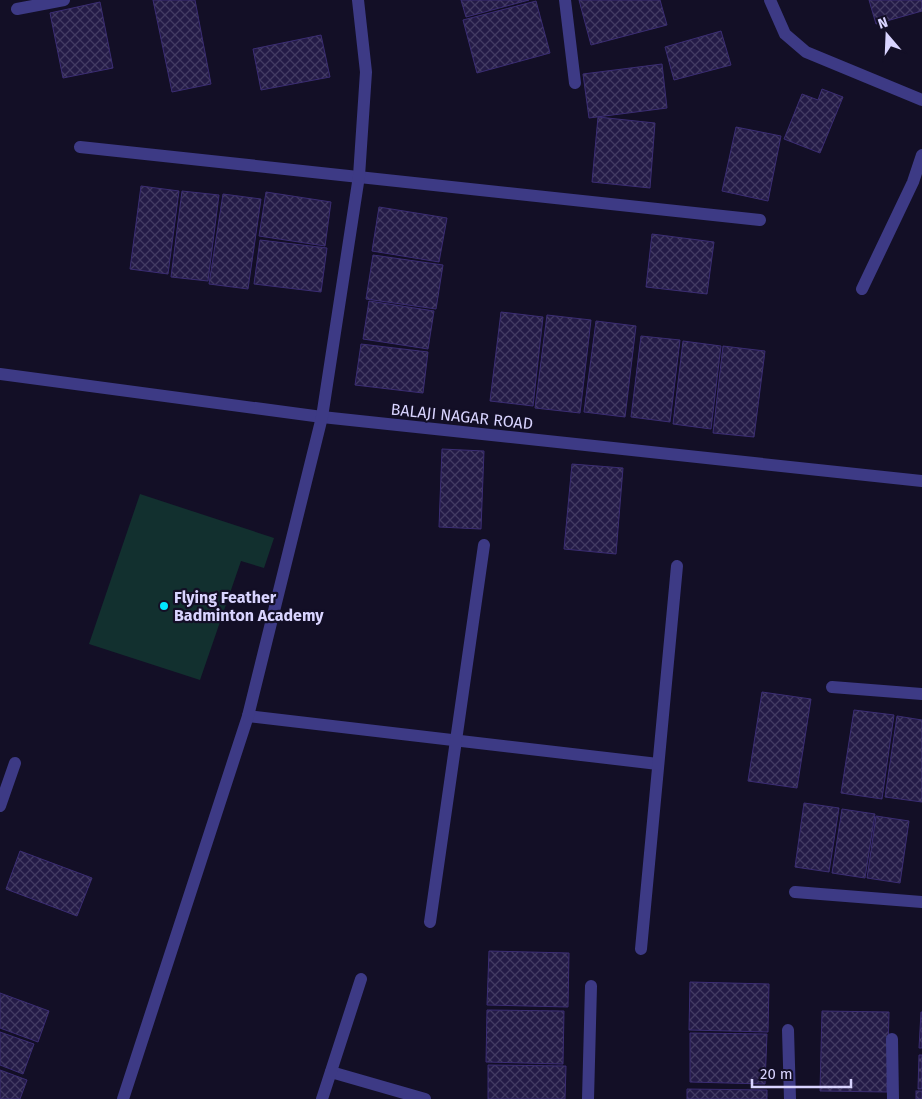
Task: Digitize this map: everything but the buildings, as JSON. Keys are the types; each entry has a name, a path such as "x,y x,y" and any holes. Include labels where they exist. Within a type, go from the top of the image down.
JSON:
{"street":[{"path":"17,9 64,0"},
{"path":"123,1099 248,716 322,417 359,176 366,72 358,0"},
{"path":"565,0 575,83"},
{"path":"770,0 786,34 806,52 922,100"},
{"path":"80,147 760,220"},
{"path":"862,289 913,182 922,155"},
{"name":"BALAJI NAGAR ROAD","path":"0,374 322,417 922,481"},
{"path":"430,922 484,545"},
{"path":"641,948 677,566"},
{"path":"832,687 922,694"},
{"path":"248,716 658,764"},
{"path":"0,806 15,763"},
{"path":"795,892 922,902"},
{"path":"322,1099 361,979"},
{"path":"588,1099 591,986"},
{"path":"788,1030 790,1099"},
{"path":"892,1039 893,1099"},
{"path":"331,1072 425,1099"}],"green space":[{"name":"Flying Feather Badminton Academy","path":"140,494 274,538 264,568 241,561 200,680 89,644"}],"place":[{"name":"Flying Feather Badminton Academy","path":"164,606"}]}
